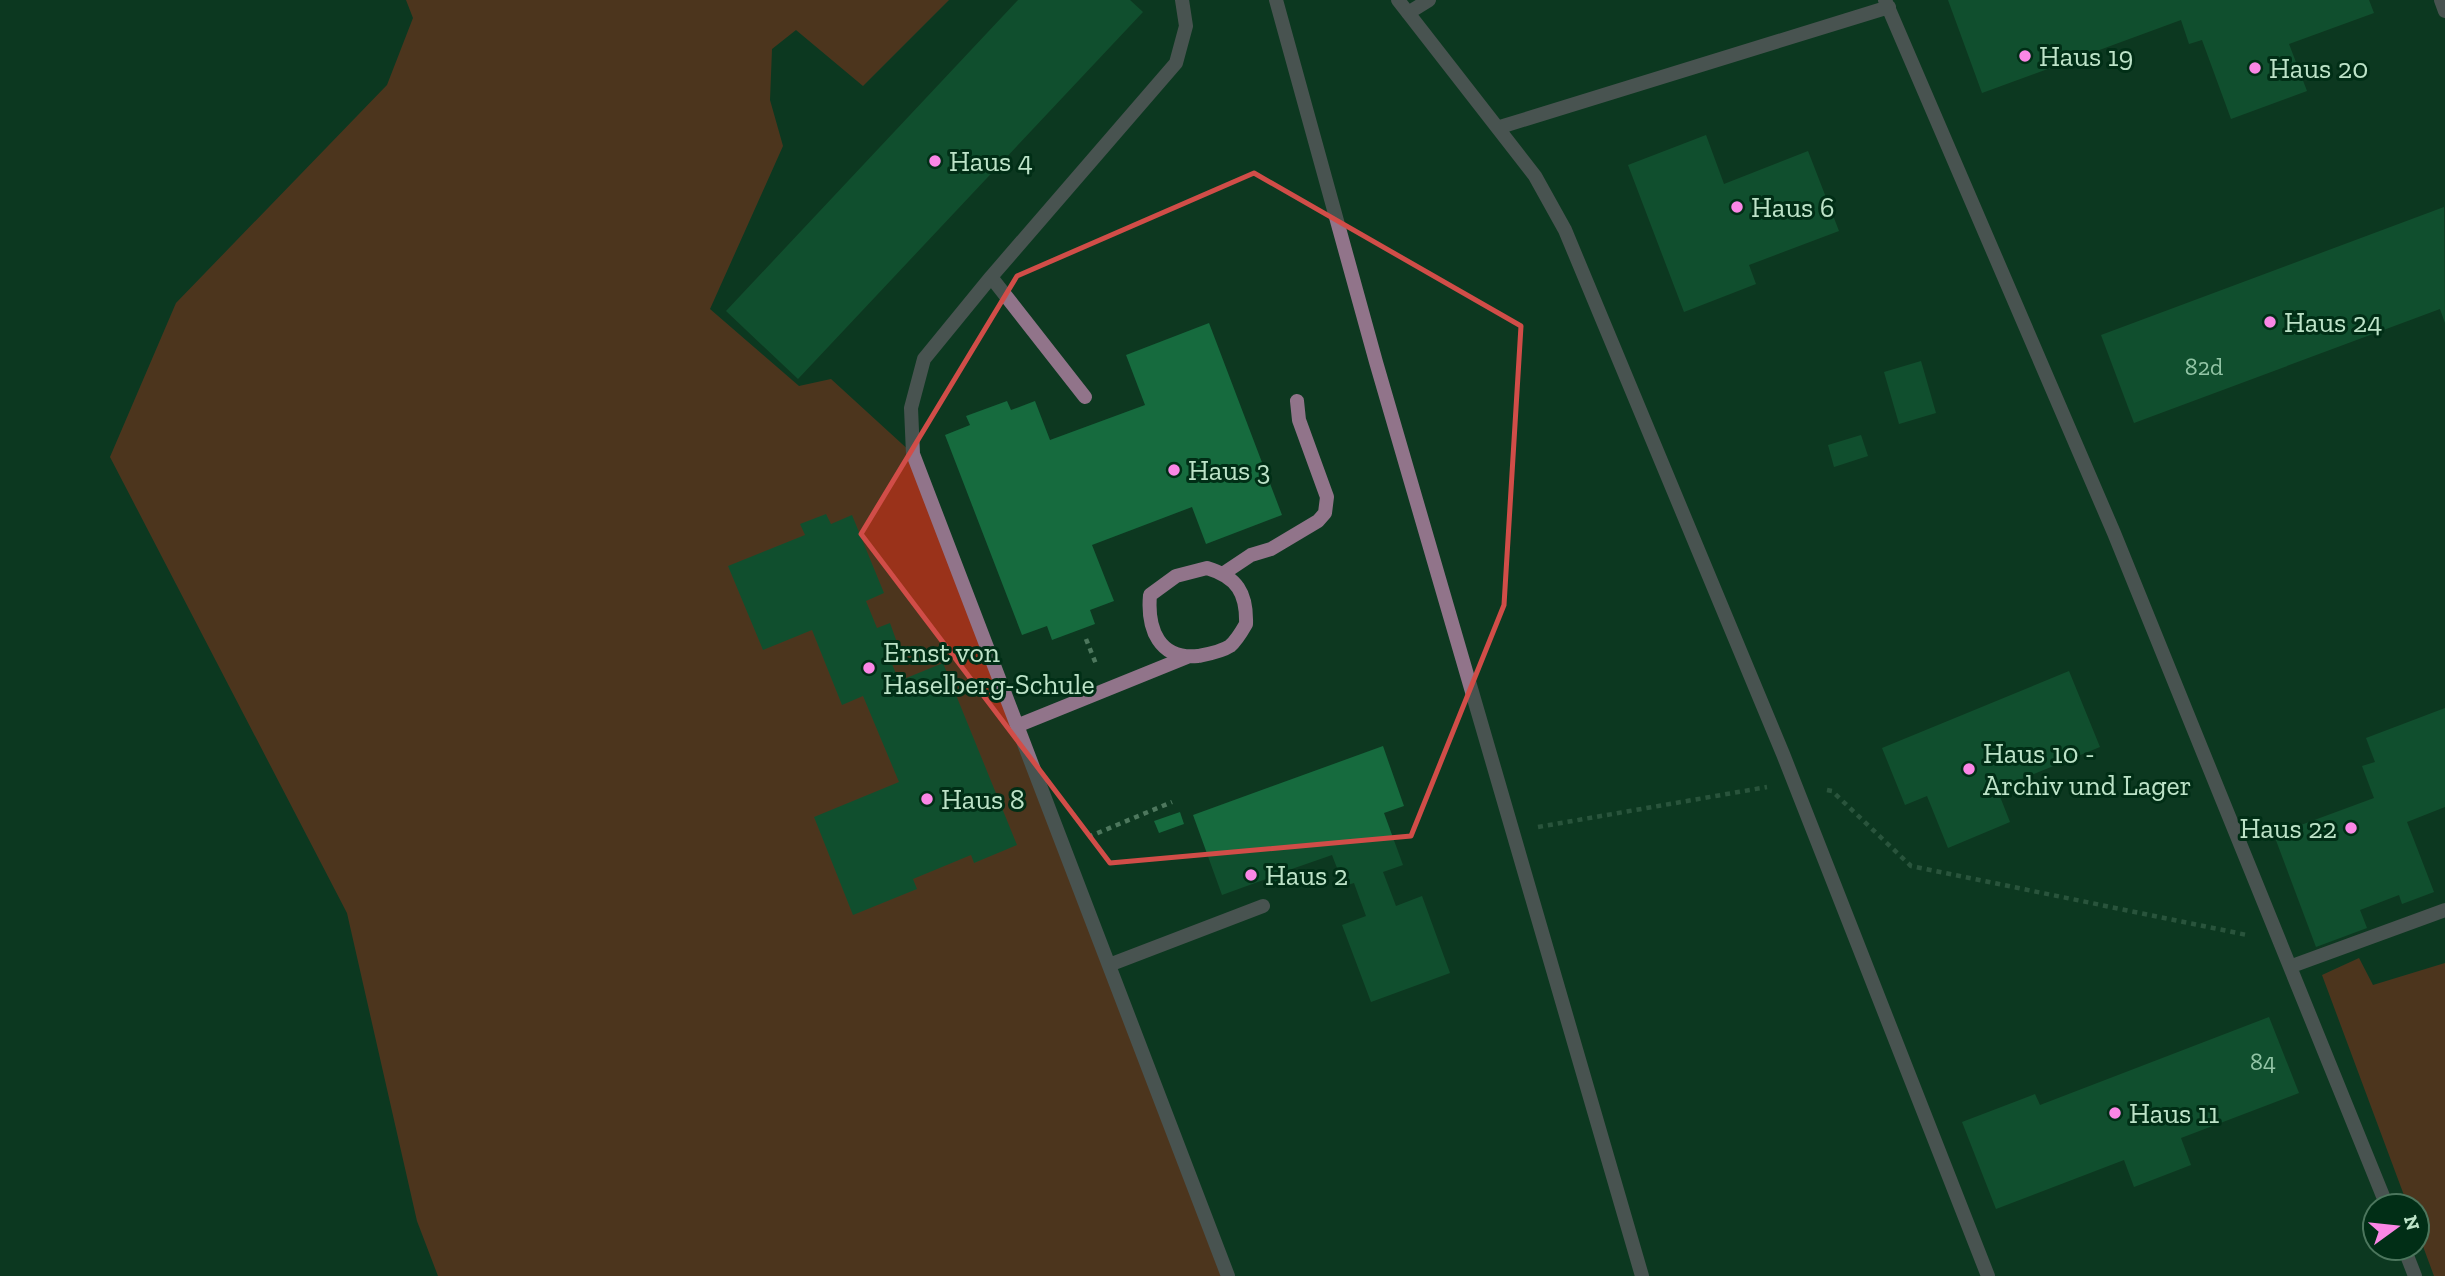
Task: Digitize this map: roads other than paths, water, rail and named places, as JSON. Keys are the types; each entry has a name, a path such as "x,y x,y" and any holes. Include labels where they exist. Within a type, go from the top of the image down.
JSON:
{"lane":[{"path":"1182,0 1186,26 1176,63 991,277 924,359 911,408 913,454 1228,1276"},
{"path":"1276,0 1379,376 1642,1276"},
{"path":"1398,0 1500,127 1535,176 1565,230 1793,782 1987,1276"},
{"path":"1408,13 1429,0"},
{"path":"2441,0 2445,11"},
{"path":"1500,127 1887,3 2109,521 2292,966 2381,1192"},
{"path":"991,277 1085,397"},
{"path":"1224,573 1318,521 1325,513 1326,497 1299,420 1297,401"},
{"path":"1019,725 1187,657 1217,652 1231,645 1247,624 1243,592 1224,573 1207,568 1190,571 1162,584 1150,595 1150,624 1157,640 1167,652 1187,657"},
{"path":"1109,965 1263,906"},
{"path":"2292,966 2445,910"}],"place":[{"name":"Haus 19","path":"2025,56"},
{"name":"Haus 20","path":"2255,68"},
{"name":"Haus 4","path":"935,161"},
{"name":"Haus 6","path":"1737,207"},
{"name":"Haus 24","path":"2270,322"},
{"name":"Haus 3","path":"1174,470"},
{"name":"Ernst von Haselberg-Schule","path":"869,668"},
{"name":"Haus 10 - Archiv und Lager","path":"1969,769"},
{"name":"Haus 8","path":"927,799"},
{"name":"Haus 22","path":"2351,828"},
{"name":"Haus 2","path":"1251,875"},
{"name":"Haus 11","path":"2115,1113"}]}
